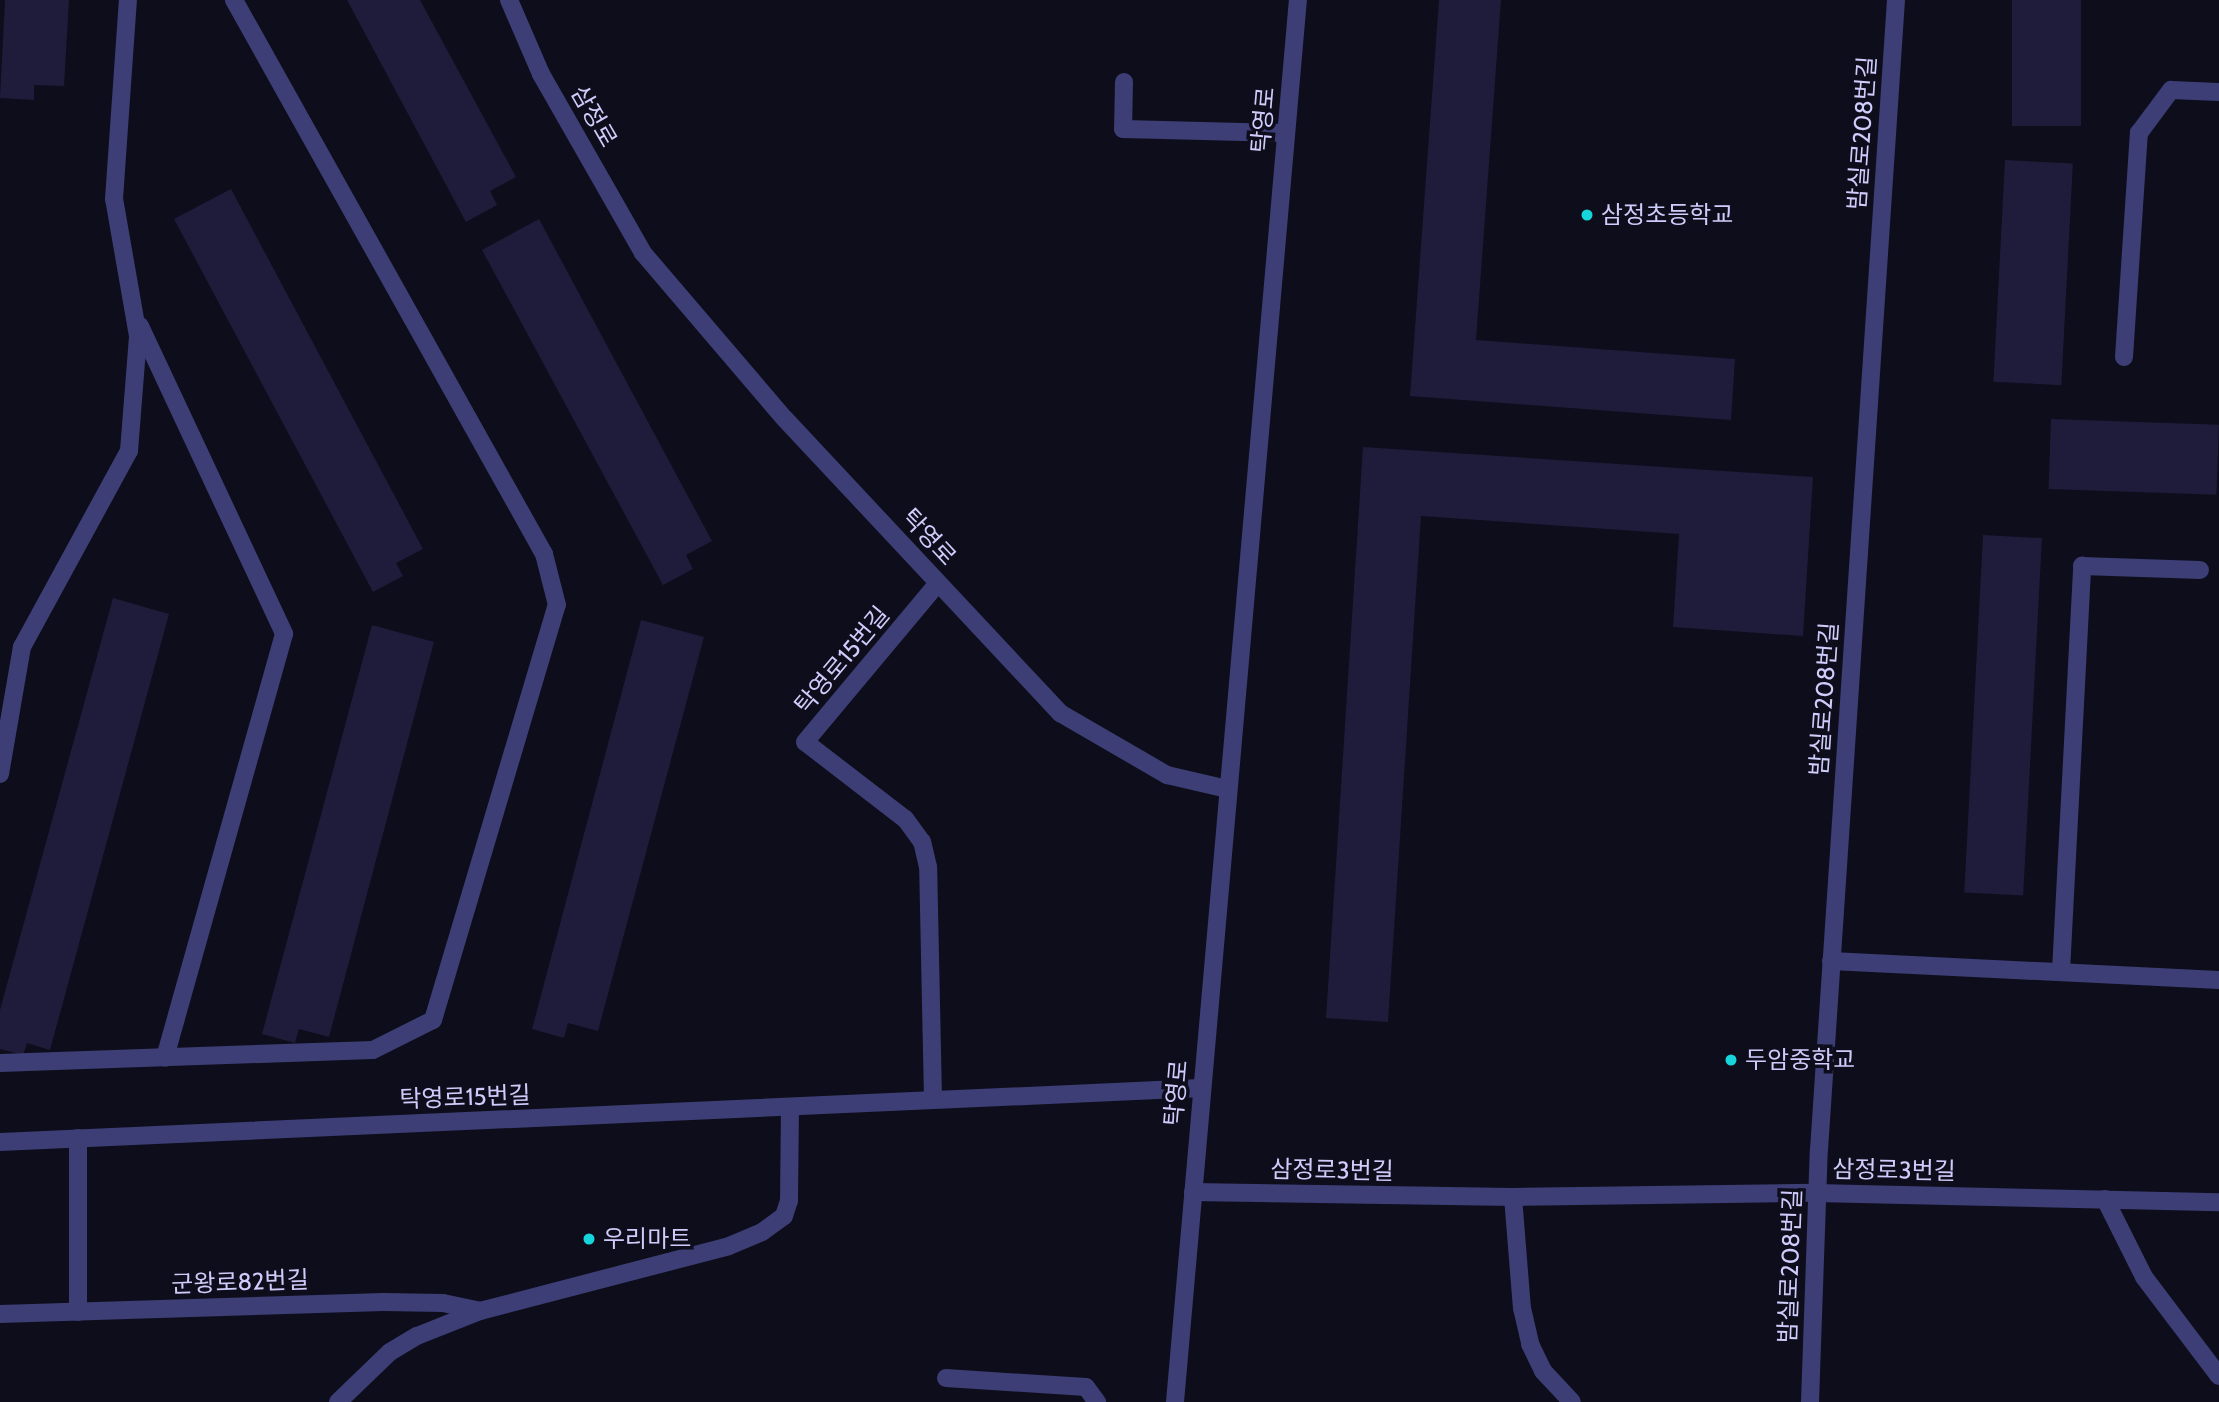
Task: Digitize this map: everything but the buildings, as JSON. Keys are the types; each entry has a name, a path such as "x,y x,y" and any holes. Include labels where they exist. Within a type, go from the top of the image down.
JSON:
{"street":[{"path":"0,774 22,647 129,451 138,336 114,199 128,0"},
{"path":"0,1063 373,1050 433,1020 557,605 544,554 234,0"},
{"name":"삼정로","path":"509,0 541,74 643,253"},
{"name":"탁영로","path":"1175,1402 1298,0"},
{"name":"밤실로208번길","path":"1810,1402 1816,1194 1896,0"},
{"path":"1124,82 1123,129 1286,133"},
{"path":"2124,358 2139,133 2171,90 2219,92"},
{"name":"탁영로","path":"643,253 785,419 1060,713 1167,775 1227,789"},
{"path":"134,315 284,634 164,1058"},
{"path":"2061,971 2082,566 2200,570"},
{"name":"탁영로15번길","path":"933,1099 928,867 922,842 905,819 805,742 938,583"},
{"path":"1831,961 2219,980"},
{"name":"탁영로15번길","path":"0,1142 1201,1088"},
{"name":"군왕로82번길","path":"338,1402 390,1352 480,1311 729,1246 762,1232 784,1216 789,1201 790,1107"},
{"path":"78,1138 78,1312"},
{"name":"삼정로3번길","path":"1192,1192 1513,1197 1816,1194 2219,1202"},
{"path":"1513,1197 1522,1308 1530,1344 1543,1371 1572,1402"},
{"path":"2105,1199 2144,1277 2219,1376"},
{"name":"군왕로82번길","path":"0,1314 383,1302 443,1303 480,1311"},
{"path":"946,1378 1086,1387 1097,1402"}],"place":[{"name":"삼정초등학교","path":"1587,215"},
{"name":"두암중학교","path":"1731,1060"},
{"name":"우리마트","path":"589,1239"}]}
